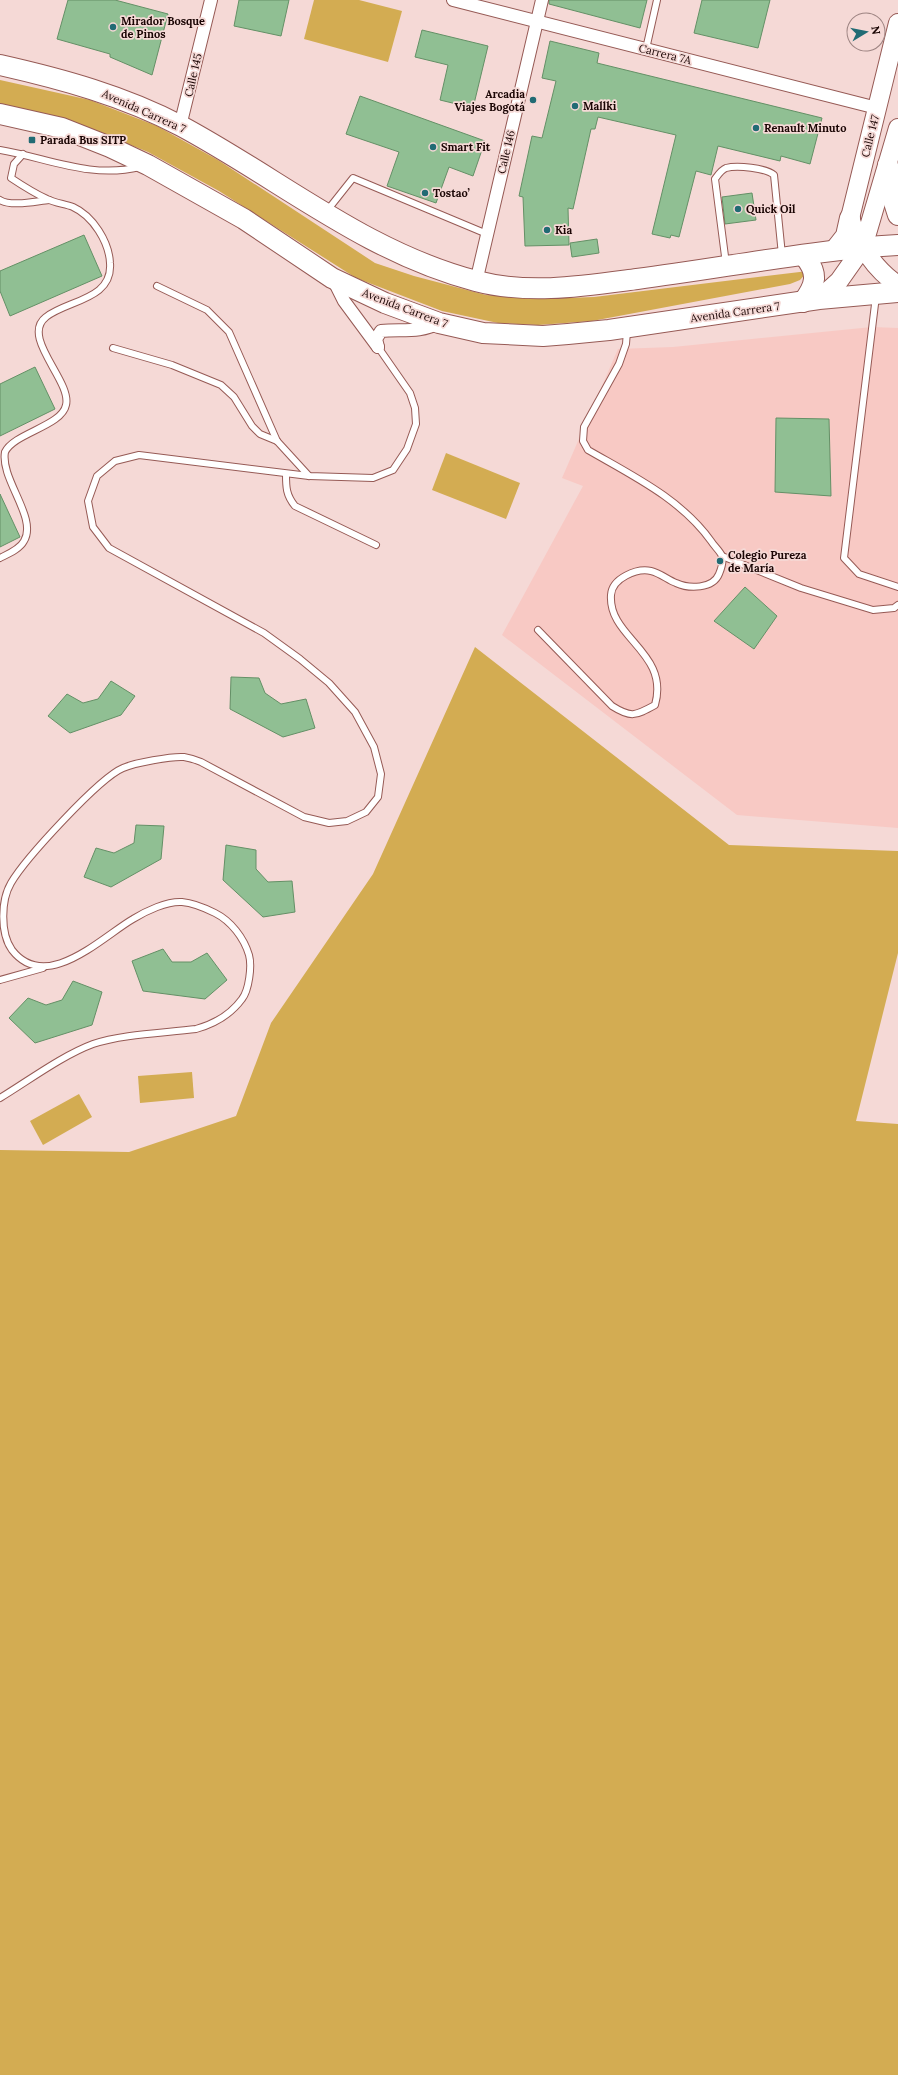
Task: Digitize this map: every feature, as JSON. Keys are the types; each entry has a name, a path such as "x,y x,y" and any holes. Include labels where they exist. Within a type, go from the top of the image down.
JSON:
{"main road":[{"name":"Calle 147","path":"850,218 898,23"},
{"name":"Avenida Carrera 7","path":"0,65 66,80 103,92 180,126 369,240 401,255 476,282 523,289 554,288 726,267 835,250 898,245"},
{"name":"Avenida Carrera 7","path":"0,114 62,128 110,146 148,164 244,219 332,278 385,303 439,324 483,333 513,336 562,335 811,300 898,292"},
{"path":"811,300 839,281 863,247 898,128"},
{"path":"888,165 891,193 898,215"},
{"path":"850,218 855,233 863,247 881,271 898,285"},
{"path":"835,250 846,236 850,218"},
{"path":"804,256 810,262 814,273 811,300"}],"street":[{"name":"Calle 145","path":"180,126 211,0"},
{"name":"Carrera 7A","path":"453,0 877,108"},
{"name":"Calle 146","path":"476,282 542,0"},
{"path":"332,278 344,301 378,347"},
{"path":"378,347 376,339 381,331 416,331 428,329 439,324"}],"lane":[{"path":"646,49 657,0"},
{"path":"0,150 23,154 67,167 91,170 124,170 148,164"},
{"path":"0,558 20,547 26,540 26,522 7,481 3,464 5,452 14,443 60,415 66,406 66,395 39,340 39,326 46,317 91,295 103,287 109,277 110,263 107,248 100,232 74,208 49,200 29,190 11,178 14,164 23,154"},
{"path":"726,267 715,180 719,172 727,168 764,169 774,175 782,259"},
{"path":"324,214 352,178 487,234"},
{"path":"0,200 3,202 22,203 49,200"},
{"path":"157,286 207,310 229,332 277,441 308,476"},
{"path":"876,294 844,558 859,574 898,587"},
{"path":"627,327 626,344 619,364 584,427 583,441 588,450 663,493 706,534 722,556 801,588 873,610 894,608 898,605"},
{"path":"43,968 25,960 12,951 5,937 2,911 11,884 48,836 109,775 122,768 136,764 184,757 201,762 304,817 330,823 347,821 366,812 378,797 381,774 374,747 354,712 329,683 300,659 264,633 109,548 93,527 88,501 97,476 115,461 139,455 308,476 373,478 393,470 407,449 416,424 415,408 410,393 378,347"},
{"path":"113,348 172,365 221,385 234,397 252,426 260,434 277,441"},
{"path":"286,474 288,498 295,506 376,545"},
{"path":"538,630 612,706 626,715 641,712 655,705 658,694 658,684 644,653 616,620 612,606 611,594 613,588 622,577 634,573 651,571 678,584 692,587 711,583 718,577 722,567 722,556"},
{"path":"0,980 63,962 83,954 133,919 158,907 181,902 203,907 223,918 240,934 250,956 251,973 243,998 224,1017 210,1025 196,1029 108,1040 93,1044 78,1051 0,1098"}],"shaded area":[{"path":"314,0 359,0 402,11 388,62 304,39"},
{"path":"0,80 90,100 157,126 218,160 375,263 414,276 486,295 539,299 594,297 808,271 800,280 790,284 592,321 538,325 498,323 442,311 356,278 219,191 148,152 81,125 47,114 0,104"},
{"name":"Colegio Pureza de María","path":"872,327 898,328 898,828 737,815 502,635 583,486 562,478 618,349 673,347"},
{"path":"446,453 520,483 506,519 432,490"},
{"path":"475,647 729,845 898,851 898,953 856,1121 898,1124 898,2075 0,2075 0,1150 129,1152 236,1116 271,1023 373,874"},
{"path":"192,1072 194,1098 140,1103 138,1076"},
{"path":"79,1094 92,1117 43,1145 30,1121"}],"building":[{"name":"Mirador Bosque de Pinos","path":"68,0 115,0 168,14 152,75 110,57 110,54 57,39"},
{"path":"239,0 289,0 281,36 234,26"},
{"path":"549,0 647,0 640,28 549,4"},
{"path":"702,0 770,0 758,48 694,33"},
{"path":"422,30 488,46 473,108 440,100 448,65 415,57"},
{"path":"550,41 599,53 597,63 822,118 810,164 781,156 780,161 718,146 711,175 696,171 679,237 671,235 670,238 652,234 676,135 598,117 595,129 591,129 573,209 568,208 569,245 525,246 523,197 519,196 532,136 542,138 556,81 542,78"},
{"name":"Smart Fit","path":"360,96 485,141 473,176 449,167 436,203 387,186 399,152 346,134"},
{"name":"Quick Oil","path":"752,193 756,220 725,224 722,197"},
{"path":"84,235 102,276 10,316 0,291 0,271"},
{"path":"597,239 599,253 572,257 570,243"},
{"path":"35,367 55,409 0,436 0,384"},
{"path":"776,418 829,419 831,496 775,492"},
{"path":"0,494 20,537 0,547"},
{"path":"745,587 777,616 754,649 714,621"},
{"path":"231,677 259,678 265,693 281,704 306,699 315,728 283,737 230,709"},
{"path":"111,681 135,696 121,715 70,733 48,716 67,694 83,703 98,699"},
{"path":"136,825 164,826 161,859 111,887 84,877 96,848 114,853 134,843"},
{"path":"226,845 256,850 256,869 268,882 292,881 295,912 263,917 223,880"},
{"path":"163,949 172,962 191,962 207,953 227,980 205,999 143,991 132,961"},
{"path":"73,981 102,992 92,1025 35,1043 9,1018 28,998 46,1005 62,1000"}],"place":[{"name":"Mirador Bosque de Pinos","path":"113,27"},
{"name":"Arcadia Viajes Bogotá","path":"533,100"},
{"name":"Mallki","path":"575,106"},
{"name":"Renault Minuto","path":"756,128"},
{"name":"Parada Bus SITP","path":"32,140"},
{"name":"Smart Fit","path":"433,147"},
{"name":"Tostao’","path":"425,193"},
{"name":"Quick Oil","path":"738,209"},
{"name":"Kia","path":"547,230"},
{"name":"Colegio Pureza de María","path":"720,561"}]}
